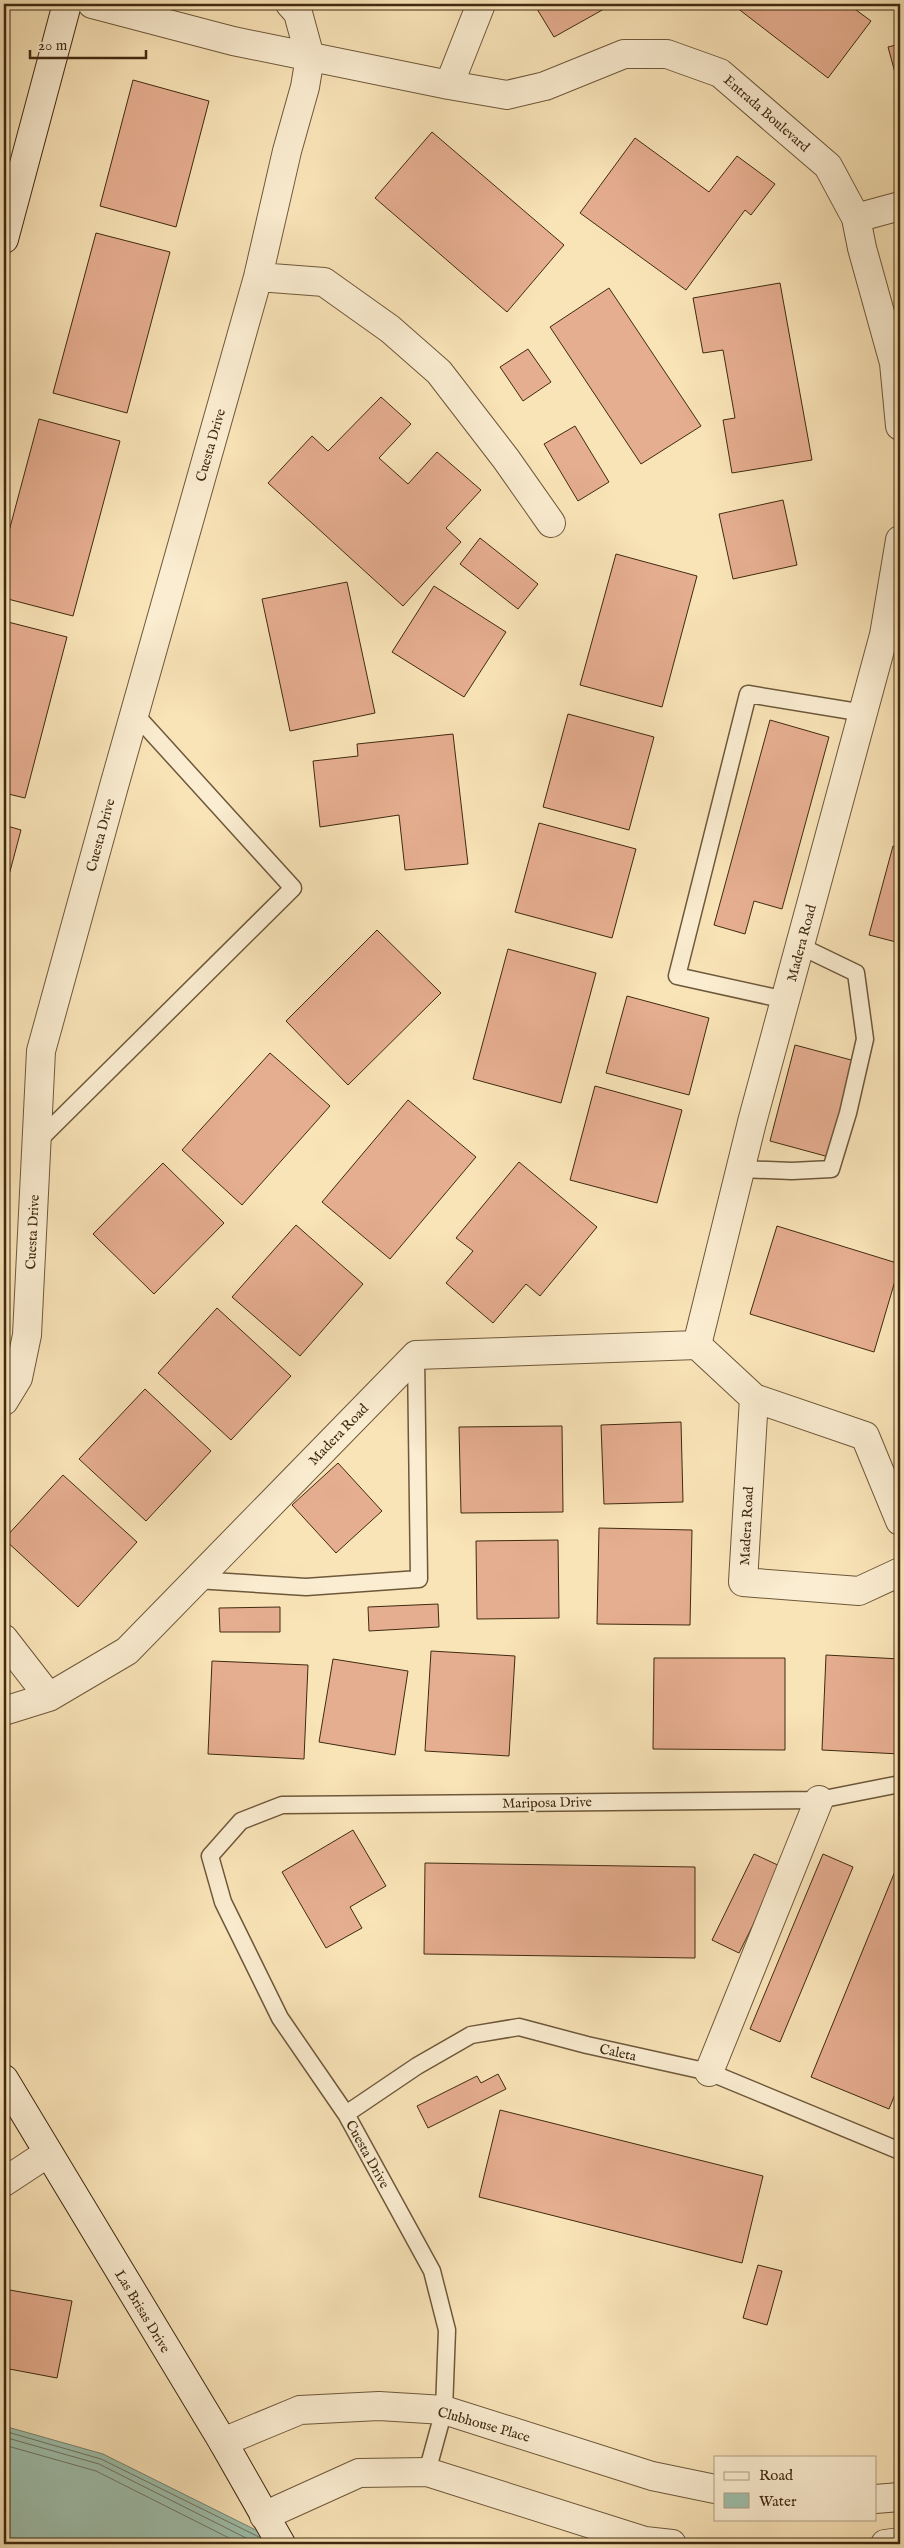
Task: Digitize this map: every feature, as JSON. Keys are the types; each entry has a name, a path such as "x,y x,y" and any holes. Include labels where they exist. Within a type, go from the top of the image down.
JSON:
{"street":[{"path":"4,239 68,4"},
{"name":"Entrada Boulevard","path":"92,4 233,41 506,95 545,86 624,54 667,54 720,74 828,166 856,218"},
{"path":"290,4 298,13 310,57"},
{"path":"449,85 481,4"},
{"name":"Cuesta Drive","path":"4,1402 18,1378 26,1335 42,1052 134,713 258,277 287,152 305,87 310,57"},
{"path":"900,206 856,218 894,363 900,426"},
{"path":"258,277 324,282 390,329 438,372 506,459 551,523"},
{"name":"Madera Road","path":"697,1345 740,1169 864,713 892,637 900,540"},
{"path":"416,1354 697,1345 754,1398 865,1436 900,1521"},
{"name":"Madera Road","path":"4,1711 49,1697 127,1651 416,1354"},
{"name":"Madera Road","path":"754,1398 743,1582 859,1591 900,1572"},
{"path":"4,1639 49,1697"},
{"path":"709,2072 819,1800"},
{"name":"Las Brisas Drive","path":"4,2079 223,2442 281,2544"},
{"path":"4,2182 48,2153"},
{"name":"Clubhouse Place","path":"223,2442 300,2410 379,2406 444,2410 652,2476 714,2489"},
{"path":"264,2516 360,2474 427,2472 645,2541 672,2544"},
{"path":"876,2499 900,2497"},
{"path":"885,2544 900,2542"}],"lane":[{"path":"786,1000 677,976 748,694 864,713"},
{"path":"37,1142 294,888 134,713"},
{"path":"740,1169 792,1172 831,1169 848,1113 865,1039 856,973 800,946"},
{"path":"196,1580 306,1587 419,1579 416,1354"},
{"name":"Mariposa Drive","path":"210,1856 241,1822 282,1805 819,1800 900,1784"},
{"name":"Cuesta Drive","path":"210,1856 223,1902 280,2018 346,2114 432,2271 447,2330 444,2410 427,2472"},
{"name":"Caleta","path":"346,2114 417,2066 471,2035 520,2027 588,2045 709,2072 900,2151"}],"water":[{"path":"4,2426 103,2454 284,2544 4,2544"}],"building":[{"path":"534,4 613,4 554,37"},
{"path":"732,4 848,4 871,21 828,78"},
{"path":"900,44 900,91 888,47"},
{"path":"133,80 209,101 176,227 100,206"},
{"path":"432,132 564,245 507,312 375,198"},
{"path":"635,138 709,192 737,156 775,184 751,215 745,210 686,290 580,213"},
{"path":"96,233 170,252 127,413 53,393"},
{"path":"780,283 812,460 732,473 723,420 735,418 723,350 703,353 693,298"},
{"path":"609,288 701,426 641,464 550,327"},
{"path":"528,349 551,382 523,401 500,367"},
{"path":"381,397 411,424 379,458 408,484 437,452 481,490 446,528 461,542 403,606 268,483 312,436 328,451"},
{"path":"39,419 120,441 73,616 4,598 4,550"},
{"path":"575,426 609,482 578,501 544,444"},
{"path":"783,500 797,565 733,579 719,514"},
{"path":"480,538 538,584 518,609 460,564"},
{"path":"616,554 697,576 662,707 580,685"},
{"path":"347,582 375,713 290,731 262,599"},
{"path":"434,586 506,632 464,697 392,652"},
{"path":"4,621 67,637 25,798 4,793"},
{"path":"568,714 654,737 629,830 543,807"},
{"path":"770,720 829,737 782,909 754,901 745,934 714,925"},
{"path":"453,734 468,864 405,870 399,815 320,827 313,761 358,756 357,744"},
{"path":"539,823 636,849 612,938 515,912"},
{"path":"4,825 21,830 4,894"},
{"path":"893,846 900,848 900,943 869,935"},
{"path":"377,930 441,993 348,1085 286,1021"},
{"path":"508,949 596,973 561,1103 473,1079"},
{"path":"627,996 709,1018 689,1095 606,1073"},
{"path":"795,1045 855,1061 829,1157 770,1141"},
{"path":"270,1053 330,1106 242,1205 182,1150"},
{"path":"595,1086 682,1110 657,1203 570,1180"},
{"path":"408,1100 476,1157 390,1259 322,1202"},
{"path":"519,1162 597,1227 540,1296 526,1284 493,1323 446,1283 473,1251 456,1238"},
{"path":"163,1163 224,1223 154,1294 93,1234"},
{"path":"296,1225 363,1284 300,1356 232,1297"},
{"path":"777,1226 900,1264 874,1352 750,1314"},
{"path":"217,1308 291,1376 231,1440 158,1373"},
{"path":"145,1389 211,1451 146,1521 79,1459"},
{"path":"681,1422 683,1502 604,1504 601,1425"},
{"path":"562,1426 563,1512 461,1513 459,1427"},
{"path":"338,1463 382,1511 336,1553 292,1505"},
{"path":"63,1475 137,1542 78,1607 4,1539"},
{"path":"599,1528 692,1530 690,1625 597,1624"},
{"path":"558,1540 559,1618 477,1619 476,1541"},
{"path":"438,1604 439,1627 369,1631 368,1607"},
{"path":"280,1607 280,1632 220,1632 219,1608"},
{"path":"431,1651 515,1656 509,1756 425,1751"},
{"path":"826,1655 900,1659 900,1754 822,1750"},
{"path":"654,1658 785,1658 785,1750 653,1749"},
{"path":"333,1659 408,1671 395,1755 319,1742"},
{"path":"212,1661 308,1665 304,1759 208,1754"},
{"path":"353,1830 386,1886 350,1907 362,1928 326,1948 282,1872"},
{"path":"754,1854 782,1867 739,1953 712,1940"},
{"path":"823,1854 853,1867 780,2042 750,2029"},
{"path":"900,1859 900,2082 889,2109 811,2077"},
{"path":"425,1863 695,1867 695,1958 424,1954"},
{"path":"498,2074 506,2089 428,2128 417,2106 477,2076 481,2083"},
{"path":"500,2110 763,2176 742,2263 479,2197"},
{"path":"758,2265 782,2271 767,2325 743,2318"},
{"path":"4,2289 72,2301 57,2378 4,2368"}]}
